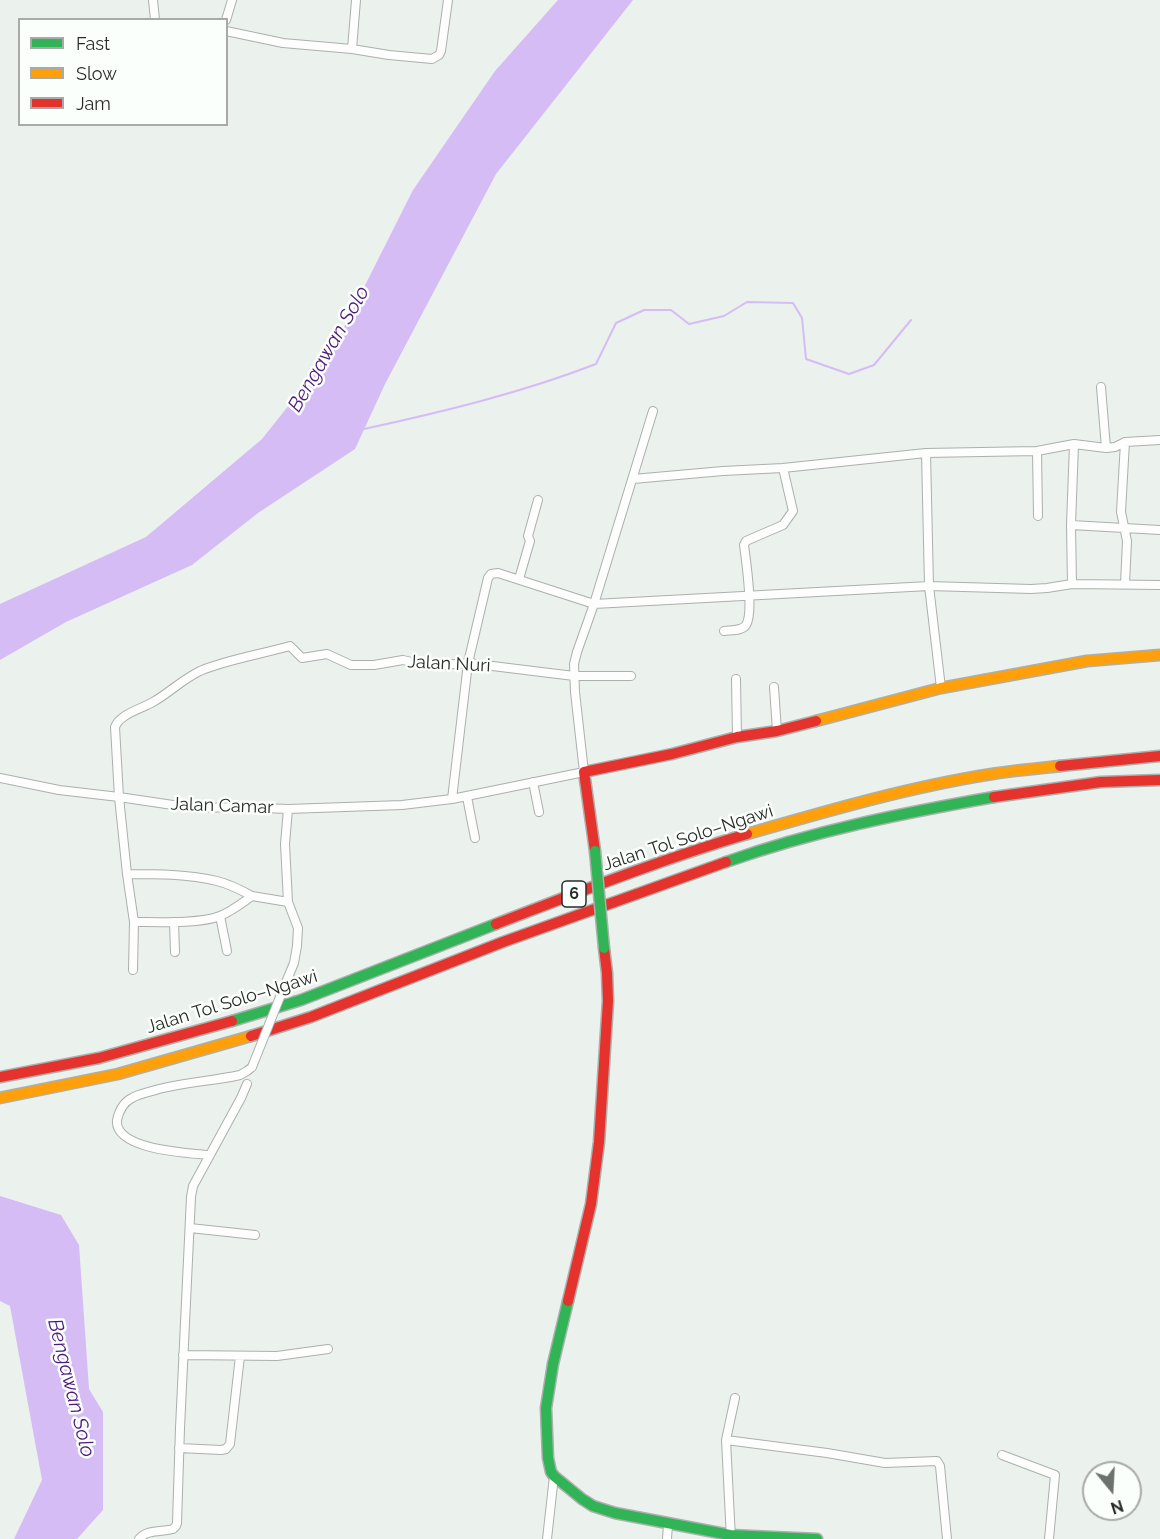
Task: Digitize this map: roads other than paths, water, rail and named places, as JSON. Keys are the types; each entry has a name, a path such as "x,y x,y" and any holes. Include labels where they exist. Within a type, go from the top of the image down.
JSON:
{"main road":[{"path":"817,1539 730,1537 615,1514 593,1506 582,1499 554,1476 549,1463 546,1408 549,1384 591,1204 599,1133 608,1001 595,851 584,772 672,754 737,737 777,731 940,688 1088,661 1160,655"},
{"name":"Jalan Tol Solo–Ngawi","path":"0,1077 99,1058 301,1000 633,872 710,845 830,810 991,774 1160,756"},
{"name":"Jalan Tol Solo–Ngawi","path":"0,1098 118,1074 311,1017 503,942 628,897 752,853 836,829 933,808 1024,792 1101,782 1160,780"}],"street":[{"path":"153,0 155,18"},
{"path":"227,18 232,0"},
{"path":"352,49 356,0"},
{"path":"228,31 283,43 432,59 441,51 448,0"},
{"path":"1101,387 1106,448"},
{"path":"584,772 574,676 577,652 653,411"},
{"path":"633,479 713,471 783,468 926,453 1037,451 1074,444 1106,448 1125,442 1160,440"},
{"path":"1125,442 1121,512 1127,541 1125,584"},
{"path":"1072,584 1071,525 1074,444"},
{"path":"1037,451 1038,516"},
{"path":"926,453 929,586 940,688"},
{"path":"724,631 746,626 750,606 744,545 746,541 783,525 793,511 783,468"},
{"path":"519,579 530,541 528,536 538,500"},
{"path":"1071,525 1160,530"},
{"path":"452,799 468,663 488,578 491,574 498,573 519,579 594,604 929,586 1031,589 1072,584 1160,585"},
{"name":"Jalan Nuri","path":"119,797 115,731 117,723 201,671 290,646 302,658 327,654 351,665 374,665 402,660 429,666 468,663 574,676 631,676"},
{"path":"736,679 737,737"},
{"path":"774,687 777,731"},
{"name":"Jalan Camar","path":"0,778 59,790 194,808 288,809 402,805 452,799 584,772"},
{"path":"533,782 539,812"},
{"path":"119,797 134,922 133,970"},
{"path":"467,797 475,838"},
{"path":"209,1155 147,1147 122,1133 117,1123 121,1109 132,1098 182,1083 240,1075 252,1066 294,963 297,946 298,928 288,902 285,844 288,809"},
{"path":"127,874 175,875 217,881 252,896 288,902"},
{"path":"134,922 174,922 212,918 232,910 252,896"},
{"path":"220,916 227,951"},
{"path":"174,922 175,952"},
{"path":"140,1539 144,1534 168,1530 176,1526 190,1203 192,1192 209,1155 247,1084"},
{"path":"190,1228 255,1235"},
{"path":"183,1355 277,1356 328,1349"},
{"path":"179,1448 221,1450 226,1449 230,1444 240,1356"},
{"path":"730,1537 726,1440 735,1398"},
{"path":"726,1440 885,1463 937,1461 940,1466 947,1539"},
{"path":"1002,1455 1055,1475 1049,1539"},
{"path":"547,1539 554,1476"},
{"path":"667,1539 668,1524"}],"water":[{"path":"558,0 633,0 496,174 385,384 355,449 258,513 192,565 66,622 0,660 0,604 146,537 262,439 332,351 413,190 495,71"},
{"name":"Bengawan Solo","path":"0,1196 61,1215 79,1245 89,1389 103,1412 103,1510 77,1539 14,1539 42,1480 10,1306 0,1301"}],"waterway":[{"path":"364,429 481,401 596,364 616,323 644,310 671,310 689,324 724,316 747,302 793,303 802,318 806,359 849,374 874,365 911,320"}]}
